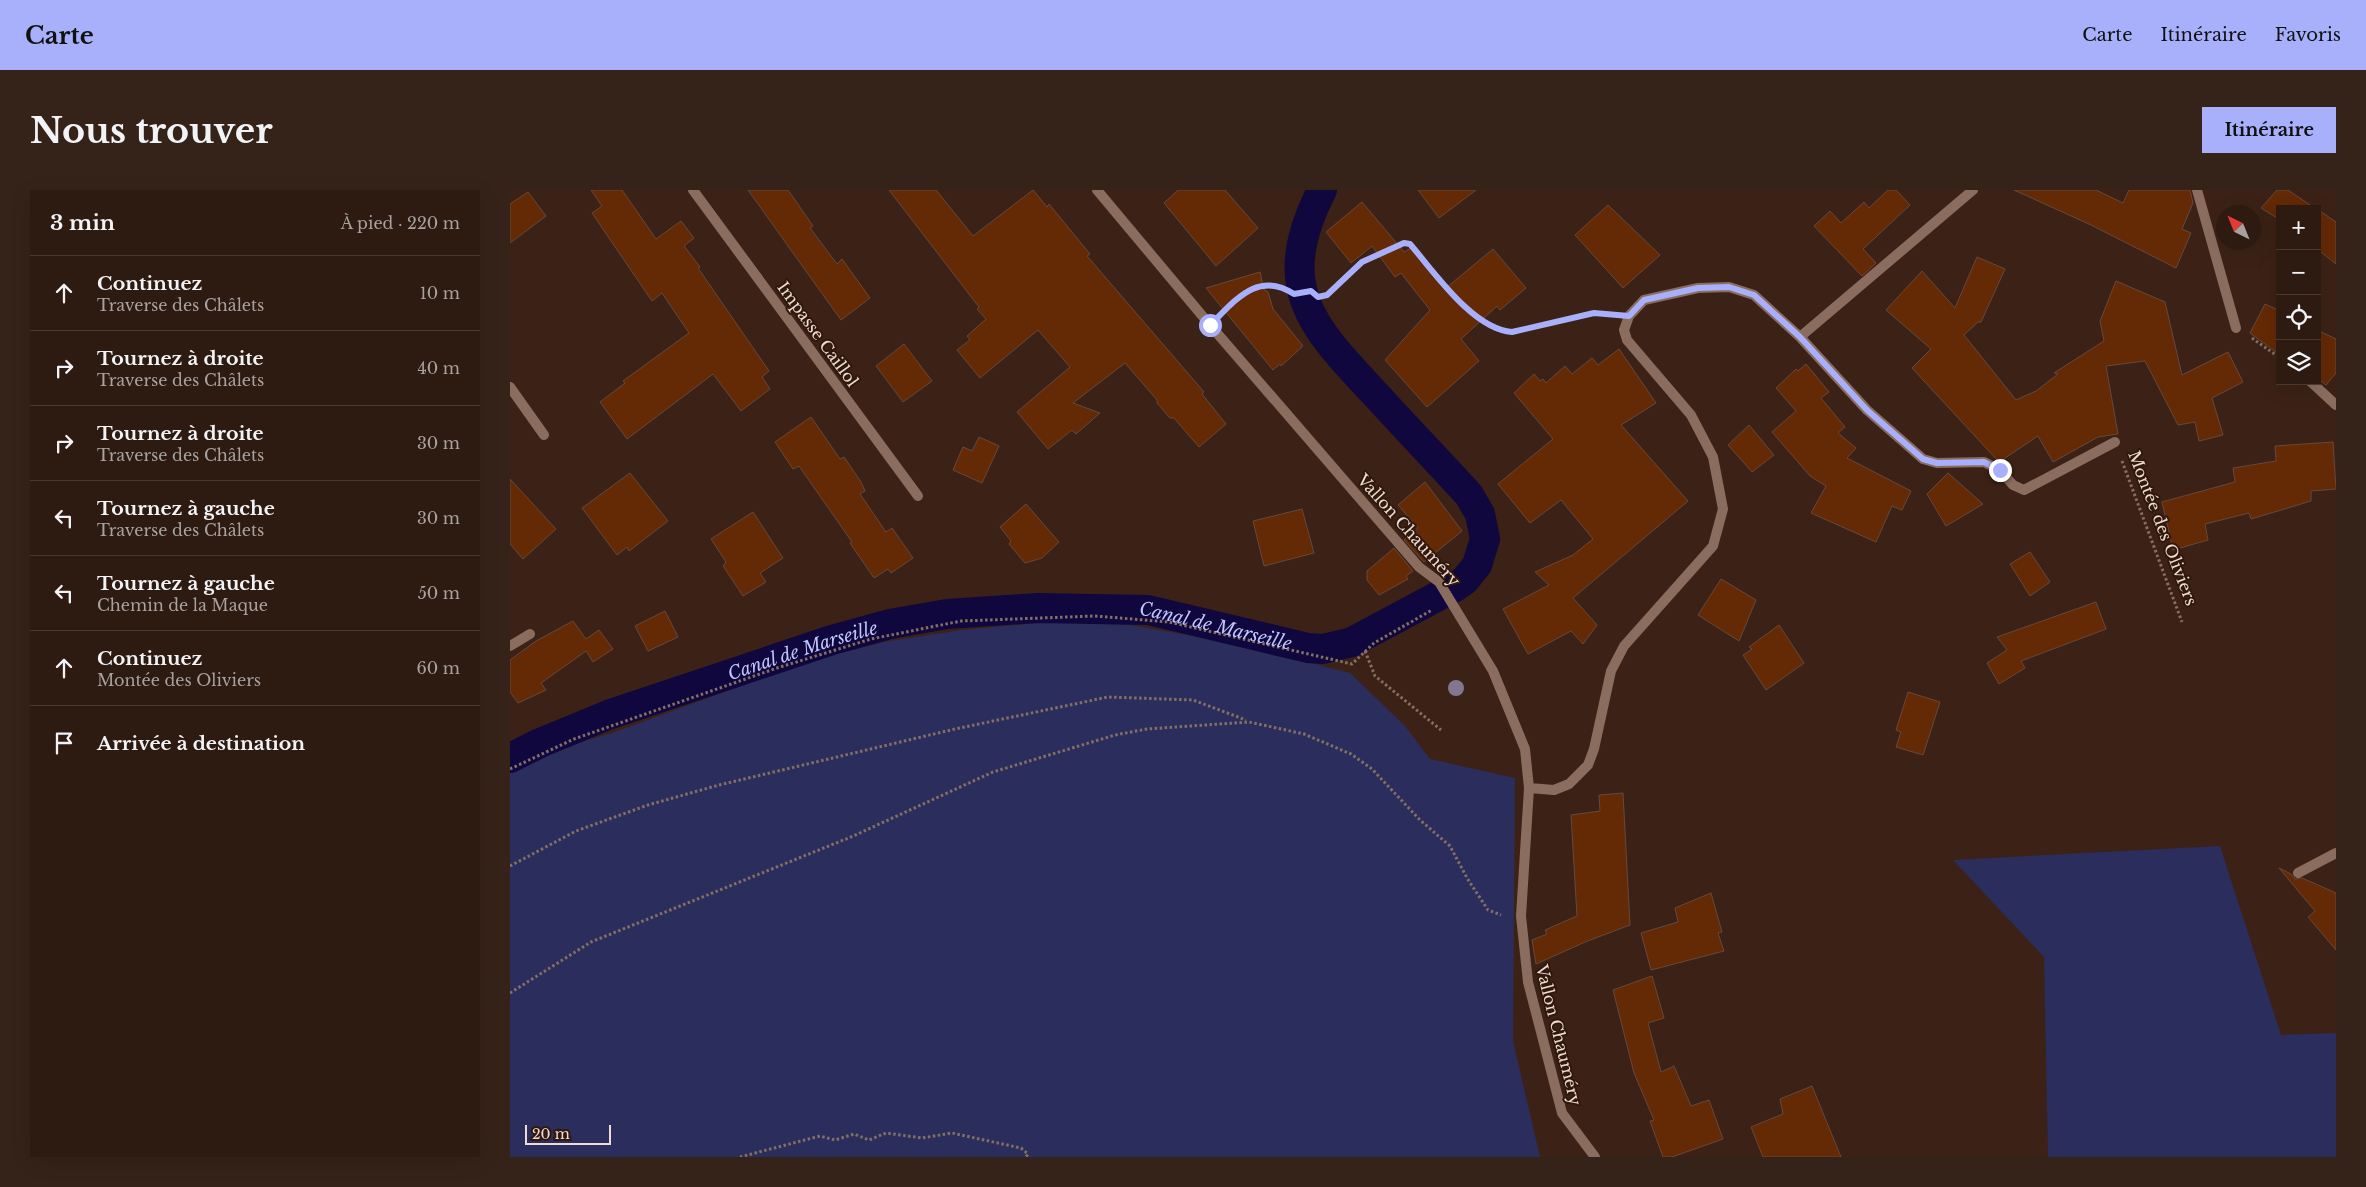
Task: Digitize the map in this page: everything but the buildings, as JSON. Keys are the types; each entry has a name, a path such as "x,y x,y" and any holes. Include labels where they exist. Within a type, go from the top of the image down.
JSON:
{"street":[{"name":"Impasse Caillol","path":"693,190 918,496"},
{"name":"Vallon Chauméry","path":"1097,190 1210,325 1419,567 1439,582 1493,672 1525,749 1529,788 1521,916 1528,982 1562,1113 1595,1157"},
{"path":"1529,788 1554,790 1568,784 1588,765 1594,749 1611,671 1624,646 1713,546 1723,509 1713,457 1690,415 1628,340 1624,330 1629,316 1644,300 1698,288 1729,287 1754,295 1800,337 1973,190"},
{"path":"2197,190 2236,328"},
{"name":"Montée des Oliviers","path":"1800,337 1867,410 1923,459 1937,463 1984,462 2000,470 2013,485 2024,490 2115,442"},
{"path":"2314,385 2336,405"},
{"path":"510,387 544,435"},
{"path":"510,646 530,634"},
{"path":"2298,873 2336,853"}],"path":[{"path":"1210,325 1250,288 1270,284 1282,286 1294,294 1311,291 1318,297 1327,295 1362,262 1404,243 1410,244 1471,312 1499,331 1512,332 1594,313 1629,316"},
{"path":"2236,328 2276,355"},
{"name":"Montée des Oliviers","path":"2115,442 2182,622"},
{"path":"510,769 574,739 777,668 871,639 961,621 1022,618 1113,618 1169,622 1352,664 1374,643 1450,599"},
{"path":"1365,651 1376,676 1442,730"},
{"path":"510,866 576,831 648,805 719,785 955,729 1108,697 1193,700 1249,722 1304,734 1351,754 1372,769 1420,820 1450,846 1467,878 1488,910 1508,917"},
{"path":"510,993 591,942 851,838 993,772 1115,735 1147,729 1249,722"},
{"path":"740,1157 820,1136 835,1140 854,1134 869,1140 886,1133 922,1138 952,1133 1021,1148 1028,1154 1026,1157"}],"shaded area":[{"path":"1048,622 1130,625 1229,642 1350,673 1405,726 1430,759 1515,778 1513,1041 1540,1157 510,1157 510,763 615,732 815,659 884,642 962,630"},
{"path":"2220,846 2281,1035 2336,1033 2336,1157 2048,1157 2044,957 1953,860"}],"waterway":[{"name":"Canal de Marseille","path":"510,758 540,743 608,715 832,640 890,624 947,614 1038,608 1148,610 1308,648 1323,649 1352,642 1455,587 1465,580 1477,565 1485,539 1480,514 1469,495 1334,349 1318,327 1306,304 1300,280 1300,254 1307,224 1322,190"}],"route":[{"path":"1210,325 1250,288 1270,284 1282,286 1294,294 1311,291 1318,297 1327,295 1362,262 1404,243 1410,244 1471,312 1499,331 1512,332 1594,313 1629,316 1644,300 1698,288 1729,287 1754,295 1800,337 1867,410 1923,459 1937,463 1984,462 2000,470"}]}
